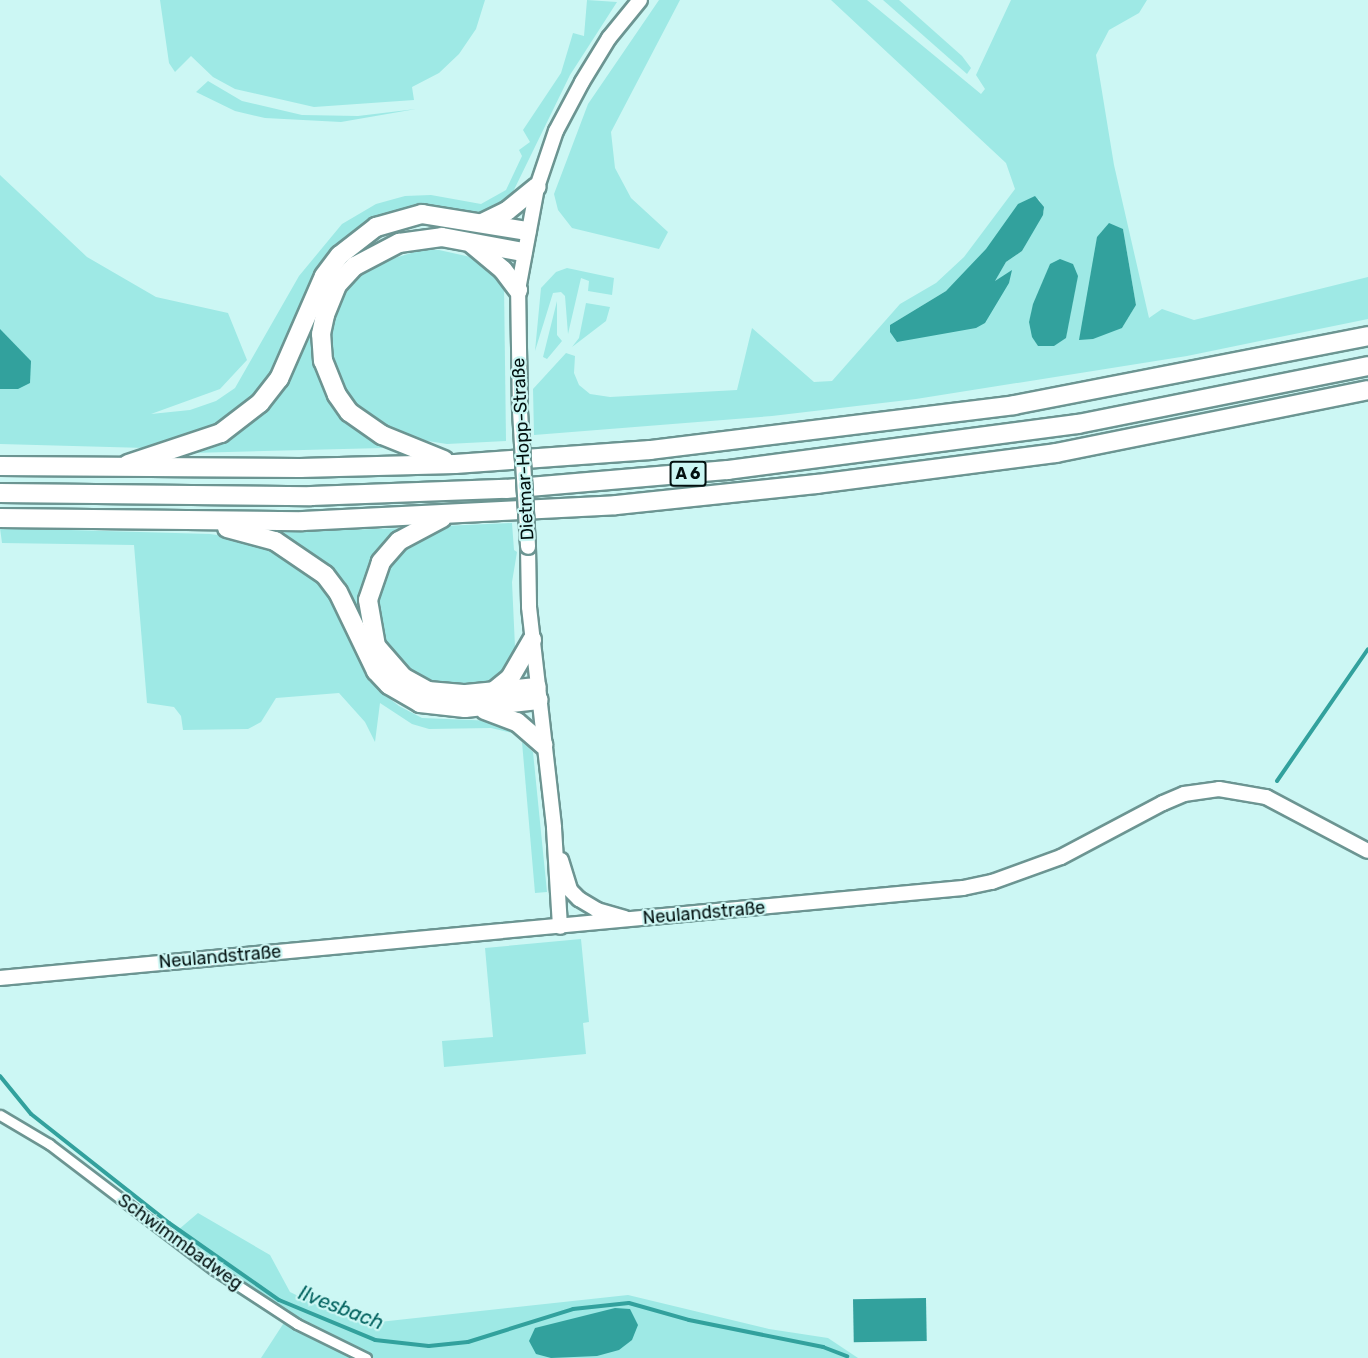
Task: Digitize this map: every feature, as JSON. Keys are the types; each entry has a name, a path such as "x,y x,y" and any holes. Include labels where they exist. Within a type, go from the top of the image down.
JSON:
{"highway":[{"path":"482,222 507,211 537,187"},
{"path":"111,469 196,443 246,416 279,379 324,276 340,255 376,227 422,214 527,231"},
{"path":"454,464 382,435 349,412 329,380 321,334 337,285 355,266 376,252 420,238 468,241 523,252"},
{"path":"468,241 491,259 518,290"},
{"name":"A 6","path":"0,466 111,469 454,464 650,450 854,427 1128,386 1368,336"},
{"name":"A 6","path":"0,493 107,497 346,495 506,489 728,470 1078,424 1368,366"},
{"path":"0,518 199,522 446,516 616,505 817,484 1044,454 1180,430 1368,390"},
{"path":"1180,430 1245,426 1368,402"},
{"path":"446,516 399,541 381,562 368,600 369,623 384,657 417,686 447,694 494,691 538,694"},
{"path":"199,522 275,541 309,560 338,592 363,650 389,685 420,703 439,708 477,707 538,694"},
{"path":"494,691 510,678 532,640"},
{"path":"477,707 517,722 543,745"}],"street":[{"name":"Dietmar-Hopp-Straße","path":"560,927 554,828 532,640 520,411 518,290 523,252 537,187 556,131 609,38 640,0"},
{"name":"Neulandstraße","path":"4,977 934,892 992,882 1061,857 1163,802 1184,794 1220,789 1266,796 1368,851"},
{"path":"554,828 570,890 587,905 629,920"},
{"name":"Schwimmbadweg","path":"0,1115 49,1144 213,1269 297,1324 366,1358"}],"shaded area":[{"path":"160,0 485,0 476,29 459,54 439,73 412,87 414,100 314,107 235,89 213,77 191,56 175,72 169,63"},
{"path":"587,0 617,2 570,75 510,198 480,212 436,208 397,211 355,231 340,245 279,365 258,396 234,416 192,439 146,448 0,444 0,175 87,257 156,297 228,313 247,360 220,389 151,414 190,410 216,401 235,388 299,276 342,224 376,204 405,196 431,195 481,204 506,190 522,156 519,150 530,142 523,130 561,73 573,33 584,36"},
{"path":"659,0 680,0 611,132 615,168 631,198 668,232 659,249 572,228 558,210 554,194 588,104"},
{"path":"831,0 867,0 981,94 985,89 976,75 1011,0 1147,0 1139,13 1109,30 1096,55 1114,165 1149,318 1162,309 1194,320 1368,277 1368,319 1187,356 916,399 772,416 534,435 533,389 566,353 575,356 574,373 579,385 590,394 610,397 737,390 752,328 814,382 832,381 900,304 936,283 964,257 1015,189 1006,163","holes":["1039,199 1044,211 1022,251 1006,262 994,282 890,325 946,291","1123,229 1136,305 1122,328","1050,264 1054,346 1038,346 1029,322"]},
{"path":"883,0 899,0 962,56 971,68 967,74"},
{"path":"208,81 242,101 302,115 358,116 416,109 341,122 265,118 235,111 196,92"},
{"path":"1035,196 1044,207 1043,215 1022,251 1006,262 995,281 1012,270 1009,283 985,323 976,328 897,342 890,332 890,325 946,291 986,249 1018,204"},
{"path":"1109,223 1123,229 1136,305 1122,328 1093,339 1079,340 1097,237"},
{"path":"421,250 439,250 484,260 504,285 506,441 447,444 402,437 352,407 326,351 334,302 355,276 385,261"},
{"path":"1060,259 1073,264 1078,276 1066,338 1054,346 1038,346 1032,337 1029,322 1033,304 1050,264"},
{"path":"567,268 614,278 612,295 588,291 589,281 581,278 568,334 565,296 561,292 553,293 535,351 541,288 556,272"},
{"path":"557,301 557,335 562,341 547,359 543,357"},
{"path":"586,303 610,307 606,321 572,347 579,338"},
{"path":"0,329 31,361 30,383 18,389 0,389"},
{"path":"309,331 315,332 350,424 383,448 191,453 223,439"},
{"path":"512,523 514,550 517,552 512,582 515,647 508,669 484,686 430,686 391,659 382,647 372,602 395,553 443,526"},
{"path":"0,528 210,534 266,542 314,572 336,602 364,669 379,690 399,706 422,718 496,721 512,725 520,735 491,728 429,729 412,724 380,703 375,742 365,722 339,693 276,698 261,722 248,729 183,730 181,716 174,707 147,703 134,545 2,543"},
{"path":"408,528 363,616 357,619 316,559 272,532"},
{"path":"522,742 533,752 547,892 535,893"},
{"path":"581,939 589,1022 583,1023 586,1054 444,1067 442,1041 493,1037 485,948"},
{"path":"198,1213 270,1255 290,1292 327,1310 370,1323 628,1295 769,1329 828,1338 858,1358 261,1358 287,1318 171,1236"},
{"path":"926,1298 927,1341 854,1342 853,1299"},
{"path":"615,1308 630,1309 638,1325 632,1340 619,1350 597,1356 551,1358 536,1354 529,1341 535,1328"}],"waterway":[{"path":"1277,781 1368,649"},
{"name":"Ilvesbach","path":"0,1076 31,1114 169,1223 279,1300 375,1340 429,1346 468,1342 573,1309 629,1303 689,1320 823,1347 847,1356"}]}
